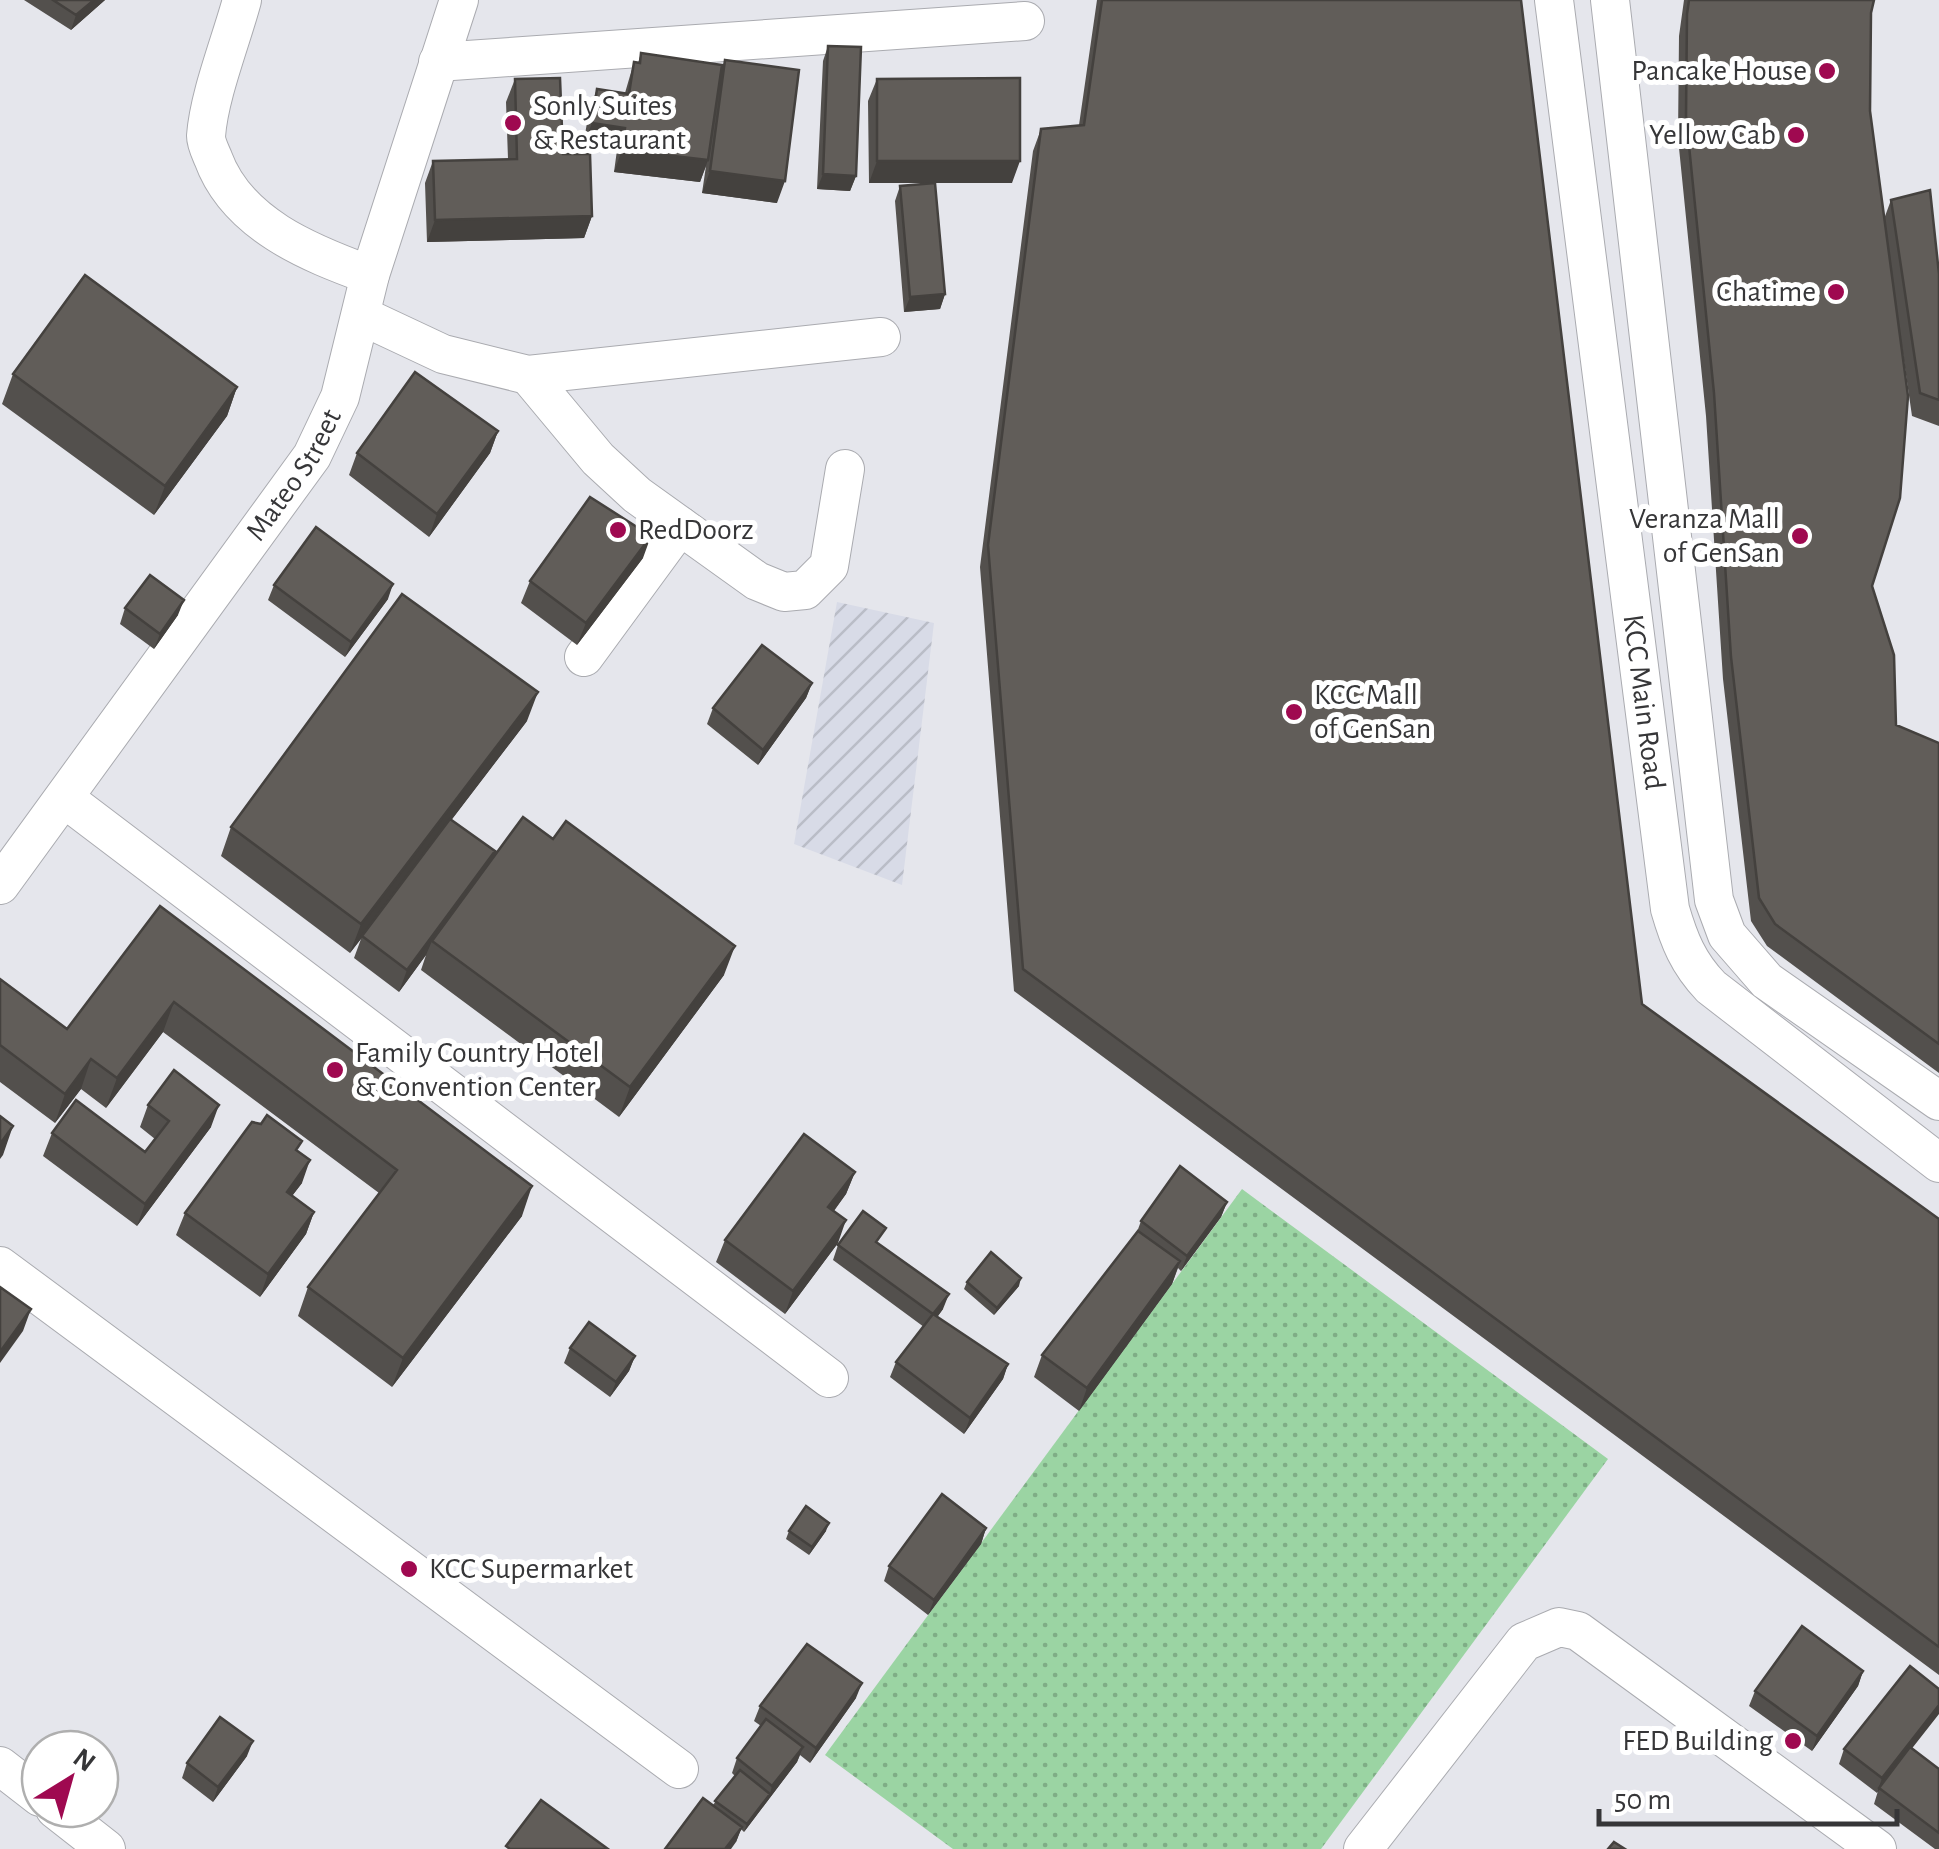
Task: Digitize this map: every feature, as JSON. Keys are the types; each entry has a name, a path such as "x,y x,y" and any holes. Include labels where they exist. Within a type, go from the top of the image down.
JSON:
{"street":[{"path":"242,0 206,139 218,171 232,194 262,222 310,254 370,276"},
{"name":"Mateo Street","path":"0,884 312,456 340,396 370,276 460,0"},
{"name":"KCC Main Road","path":"1554,0 1670,909 1679,938 1691,966 1711,986 1939,1163"},
{"path":"1560,43 1612,18"},
{"name":"KCC Main Road","path":"1612,18 1714,900 1727,935 1767,981 1939,1101"},
{"path":"438,62 1025,21"},
{"path":"362,316 443,354 528,374 881,337"},
{"path":"528,374 598,459 680,526 757,581 784,592 805,590 829,566 845,469"},
{"path":"584,658 680,526"},
{"path":"64,798 829,1378"},
{"path":"0,1266 679,1770"},
{"path":"1362,1849 1524,1642 1559,1626 1578,1630 1830,1836 1877,1849"},
{"path":"0,1766 20,1782"},
{"path":"80,1829 106,1849"}],"shaded area":[{"path":"837,602 934,623 902,885 794,844"}],"green space":[{"path":"1242,1189 1608,1459 1321,1849 953,1849 825,1755"}],"building":[{"path":"53,0 94,0 76,15"},
{"name":"KCC Mall of GenSan","path":"1102,0 1521,0 1642,1004 1939,1219 1939,1647 1023,969 988,545 1041,129 1084,125"},
{"name":"Veranza Mall of GenSan","path":"1689,0 1874,0 1870,111 1908,396 1900,498 1872,586 1894,655 1896,725 1939,743 1939,1044 1775,924 1759,898 1731,657 1714,393 1686,116"},
{"path":"828,46 861,47 856,176 823,174"},
{"path":"641,53 722,65 708,160 622,150 625,128 592,123 597,89 629,94 634,62 640,63"},
{"path":"725,60 799,70 785,181 710,171"},
{"path":"560,78 563,154 590,154 592,216 435,220 433,161 517,159 515,79"},
{"path":"1020,78 1020,161 877,161 877,79"},
{"path":"935,183 945,294 910,297 900,186"},
{"path":"1930,190 1939,274 1939,400 1920,393 1891,200"},
{"path":"85,275 237,387 165,486 13,374"},
{"path":"415,372 498,431 437,514 357,453"},
{"path":"590,497 651,536 586,623 530,581"},
{"path":"316,527 393,584 351,642 274,585"},
{"path":"150,575 184,600 160,634 125,608"},
{"path":"402,594 538,692 361,924 231,827"},
{"path":"762,645 812,683 763,750 713,708"},
{"path":"523,817 553,839 566,821 735,946 630,1087 432,941"},
{"path":"450,819 495,851 407,970 362,936"},
{"path":"160,906 532,1186 403,1358 308,1287 397,1170 174,1002 117,1078 91,1059 65,1094 0,1045 0,979 67,1029"},
{"path":"174,1070 219,1105 145,1204 52,1133 76,1100 145,1152 169,1121 148,1105"},
{"path":"267,1115 302,1141 296,1150 310,1160 287,1192 314,1212 268,1274 185,1213 252,1122 261,1124"},
{"path":"0,1116 13,1126 0,1144"},
{"path":"804,1134 855,1172 828,1207 846,1220 793,1291 725,1240"},
{"path":"1180,1166 1227,1202 1187,1256 1141,1221"},
{"path":"863,1211 886,1228 876,1242 949,1294 933,1314 838,1245"},
{"path":"1138,1231 1180,1261 1087,1388 1042,1355"},
{"path":"991,1252 1021,1278 997,1308 967,1282"},
{"path":"0,1287 31,1309 0,1352"},
{"path":"933,1314 1008,1364 970,1418 896,1362"},
{"path":"589,1322 635,1356 616,1382 570,1348"},
{"path":"942,1494 986,1528 934,1600 889,1566"},
{"path":"806,1506 829,1523 812,1547 789,1531"},
{"path":"1802,1626 1863,1671 1817,1736 1755,1691"},
{"path":"807,1644 862,1683 816,1748 760,1706"},
{"path":"1910,1666 1939,1689 1939,1705 1882,1778 1844,1749"},
{"path":"220,1717 253,1741 218,1787 187,1763"},
{"path":"766,1719 803,1747 772,1786 737,1758"},
{"path":"1910,1747 1939,1769 1939,1833 1879,1788"},
{"path":"740,1770 770,1794 747,1824 715,1801"},
{"path":"703,1798 742,1827 725,1849 665,1849"},
{"path":"541,1800 608,1849 510,1849 506,1846"}],"place":[{"name":"Pancake House","path":"1827,71"},
{"name":"Sonly Suites & Restaurant","path":"513,123"},
{"name":"Yellow Cab","path":"1796,135"},
{"name":"Chatime","path":"1836,292"},
{"name":"RedDoorz","path":"618,530"},
{"name":"Veranza Mall of GenSan","path":"1800,536"},
{"name":"KCC Mall of GenSan","path":"1294,712"},
{"name":"Family Country Hotel & Convention Center","path":"335,1070"},
{"name":"KCC Supermarket","path":"409,1569"},
{"name":"FED Building","path":"1793,1741"}]}
